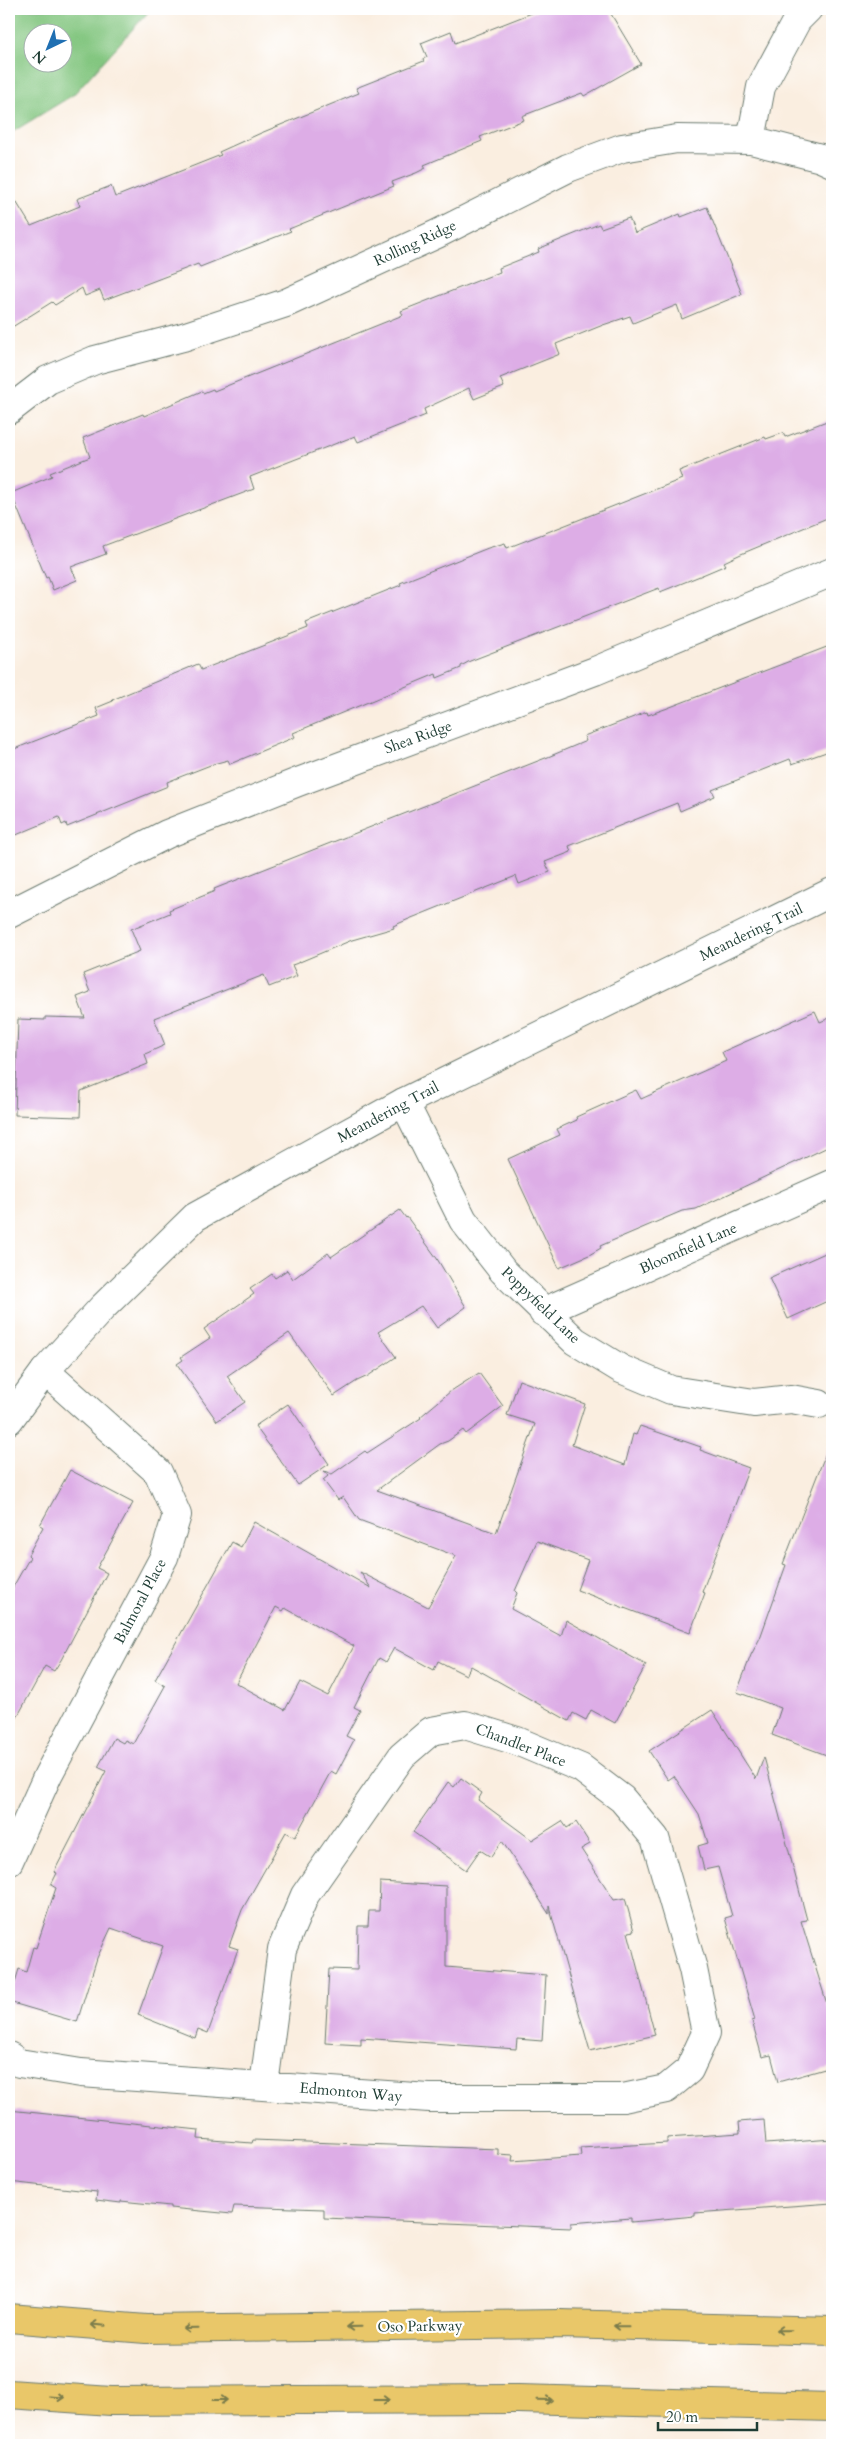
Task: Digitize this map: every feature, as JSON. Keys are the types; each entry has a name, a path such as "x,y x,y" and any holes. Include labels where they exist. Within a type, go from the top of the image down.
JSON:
{"main road":[{"name":"Oso Parkway","path":"9,2318 146,2329 560,2324 832,2331"},
{"path":"9,2394 111,2401 518,2399 832,2407"}],"street":[{"path":"750,140 761,87 797,20 808,9"},
{"name":"Rolling Ridge","path":"9,410 48,380 95,360 183,337 286,303 437,234 568,168 622,148 676,139 750,140 822,158 832,163"},
{"name":"Shea Ridge","path":"9,914 167,834 298,782 595,671 832,572"},
{"name":"Meandering Trail","path":"9,1420 45,1371 102,1308 195,1217 404,1102 832,892"},
{"name":"Poppyfield Lane","path":"404,1102 463,1220 503,1271 543,1312 575,1341 621,1369 672,1390 754,1403 791,1399 819,1404"},
{"name":"Bloomfield Lane","path":"543,1312 832,1184"},
{"name":"Balmoral Place","path":"9,1861 48,1775 164,1557 177,1515 158,1472 45,1371"},
{"name":"Chandler Place","path":"264,2085 282,1949 306,1895 402,1756 431,1731 466,1724 516,1741 581,1768 622,1799 655,1838 693,1969 706,2033 689,2070"},
{"name":"Edmonton Way","path":"9,2056 19,2063 81,2073 429,2098 623,2098 666,2089 689,2070"}],"green space":[{"path":"9,9 151,9 73,95 9,134"}],"building":[{"path":"542,9 608,9 641,64 584,96 582,93 522,116 524,120 480,137 482,141 424,165 426,168 392,182 394,186 289,229 291,231 200,267 198,264 104,300 100,290 85,296 82,288 55,305 52,302 9,329 9,190 31,226 80,206 77,199 111,186 115,197 221,155 219,152 261,133 359,93 356,88 424,61 423,59 427,57 421,43 451,31 455,43"},
{"path":"707,207 742,294 682,319 677,305 633,323 630,316 556,344 560,354 500,378 504,387 474,399 469,388 424,409 426,415 358,442 355,436 250,477 254,489 103,546 106,554 71,567 77,580 53,590 48,577 46,578 11,493 52,476 50,473 90,457 83,438 143,414 144,416 202,391 203,393 213,389 214,391 403,315 401,311 500,272 499,268 539,252 538,249 599,224 601,228 629,218 635,233 680,214 681,217"},
{"path":"832,419 832,516 741,554 724,562 726,565 700,576 660,592 659,588 470,661 461,666 461,668 437,678 436,674 293,733 295,737 230,764 228,760 213,764 167,782 168,786 67,827 66,823 62,825 59,817 9,838 9,751 99,716 96,708 198,664 201,670 308,628 306,623 488,548 505,543 507,548 682,479 679,471 765,437 766,439 783,433 785,437"},
{"path":"832,645 832,750 792,764 790,759 712,790 715,796 680,811 677,803 569,846 571,852 545,862 550,872 519,884 516,876 409,919 393,926 394,928 352,940 292,965 297,976 269,987 264,975 154,1018 165,1045 145,1054 148,1064 81,1091 80,1117 15,1115 18,1019 45,1020 45,1017 85,1018 77,997 90,992 83,974 140,951 131,929 170,913 169,910 215,891 214,889 586,741 584,736 647,712 648,715 665,709"},
{"path":"815,1011 820,1022 832,1017 832,1145 696,1209 682,1211 600,1246 601,1248 589,1255 559,1268 508,1159 560,1135 557,1129 577,1120 576,1117 636,1090 641,1099 726,1061 722,1052"},
{"path":"400,1210 436,1257 466,1307 437,1328 421,1306 378,1332 396,1357 334,1396 289,1333 227,1376 245,1402 217,1421 177,1364 183,1360 181,1357 210,1338 204,1329 254,1294 250,1289 272,1274 275,1278 287,1270 293,1279 328,1253 331,1257"},
{"path":"832,1250 832,1299 788,1319 769,1278"},
{"path":"479,1373 503,1406 466,1434 463,1430 448,1441 440,1444 377,1490 496,1533 535,1424 507,1415 519,1380 585,1404 572,1445 625,1465 633,1434 636,1435 640,1426 701,1447 700,1450 749,1468 702,1592 705,1593 690,1633 577,1590 588,1560 537,1541 515,1591 517,1593 511,1609 561,1636 566,1620 646,1665 615,1723 591,1710 586,1720 573,1713 569,1721 471,1666 466,1675 438,1661 434,1670 394,1648 386,1662 379,1658 354,1707 360,1710 346,1736 354,1740 336,1774 331,1771 295,1837 286,1832 242,1910 229,1946 238,1949 208,2033 198,2029 195,2038 138,2015 163,1946 111,1928 97,1958 77,2022 9,2002 19,1969 26,1972 33,1947 36,1948 56,1888 51,1885 57,1873 54,1872 106,1771 98,1767 114,1738 123,1743 125,1740 133,1744 165,1686 155,1680 232,1542 241,1547 254,1522 371,1588 360,1572 428,1607 456,1556 359,1520 343,1497 338,1500 323,1480 328,1476 324,1471 332,1474 365,1451 367,1453 421,1418 451,1391","holes":["276,1607 283,1611 285,1608 354,1646 328,1696 300,1682 285,1710 236,1683"]},
{"path":"288,1404 329,1464 298,1485 255,1426"},
{"path":"829,1445 832,1445 832,1757 772,1735 781,1708 737,1692 751,1655 760,1638 786,1565 783,1564"},
{"path":"70,1470 133,1503 97,1568 107,1573 61,1660 54,1671 45,1666 9,1732 9,1594 30,1557 28,1555 43,1527 40,1525"},
{"path":"712,1710 756,1779 764,1757 807,1920 801,1921 832,2020 832,2067 778,2082 771,2055 762,2057 752,2021 755,2020 725,1918 732,1916 718,1867 704,1870 698,1846 708,1843 699,1814 674,1776 668,1780 649,1751"},
{"path":"461,1778 482,1793 478,1800 532,1840 562,1821 567,1828 576,1822 590,1844 581,1849 614,1900 625,1898 634,1931 628,1932 655,2035 590,2051 549,1906 549,1914 502,1841 491,1857 480,1850 466,1870 413,1832 448,1782 454,1787"},
{"path":"380,1882 446,1886 446,1967 546,1975 542,2041 517,2039 516,2049 361,2038 361,2045 325,2043 329,1969 357,1970 358,1926 368,1926 369,1911 379,1911"},
{"path":"9,2110 199,2130 198,2139 252,2143 253,2140 498,2149 498,2154 513,2155 512,2161 581,2156 580,2148 667,2143 667,2138 740,2133 739,2122 764,2120 766,2144 832,2139 832,2203 695,2213 695,2216 631,2222 631,2218 571,2223 571,2228 324,2218 324,2209 234,2206 232,2214 121,2201 121,2203 96,2200 97,2192 9,2182"}]}
